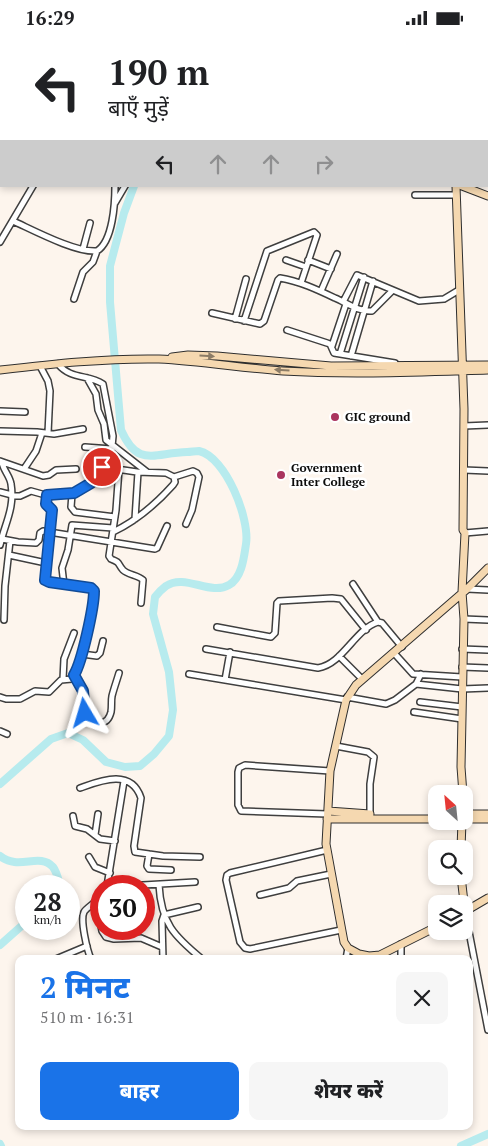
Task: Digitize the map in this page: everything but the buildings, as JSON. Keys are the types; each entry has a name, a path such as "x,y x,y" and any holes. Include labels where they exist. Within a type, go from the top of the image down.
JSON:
{"street":[{"path":"0,242 32,187"},
{"path":"74,299 83,272 93,262 97,251 103,246 110,230 115,187"},
{"path":"114,204 124,187"},
{"path":"456,187 464,426 463,530 465,533 465,591 462,649 463,785"},
{"path":"465,187 488,196"},
{"path":"415,195 455,195"},
{"path":"13,221 61,242 97,251"},
{"path":"83,249 90,223"},
{"path":"244,321 267,251 314,232 317,235 301,283"},
{"path":"321,291 337,254"},
{"path":"286,260 306,267"},
{"path":"308,260 331,269"},
{"path":"403,365 333,352 332,346 344,303 355,276 364,277 392,291 419,301 444,299 459,290"},
{"path":"340,354 364,277"},
{"path":"212,313 259,324 264,321 279,279 282,278 301,283 363,310 372,311 392,291"},
{"path":"235,319 246,279"},
{"path":"351,356 363,310 374,281"},
{"path":"286,330 332,346"},
{"path":"159,359 188,355 307,365 403,365 488,370"},
{"path":"0,368 72,359 84,361"},
{"path":"0,368 84,361 159,359 282,371 347,372 463,368 488,365"},
{"path":"58,364 69,374 102,383 105,387 112,431 110,467"},
{"path":"24,469 45,433 50,387 40,366"},
{"path":"87,378 96,394 98,410 104,424 106,438 112,447 147,472"},
{"path":"0,411 25,412"},
{"path":"464,426 488,425"},
{"path":"0,431 59,433 83,429"},
{"path":"85,447 112,447"},
{"path":"1,462 46,476 56,471 76,469"},
{"path":"0,545 11,514 12,495 11,481 4,471 1,462"},
{"path":"0,492 20,496 31,491 47,495 72,494 91,483 101,468 110,467 138,472 166,473 174,477 193,471 199,477 192,509 186,524"},
{"path":"119,469 115,517 109,555 111,559 120,563 126,572 143,580 140,603"},
{"path":"464,470 488,471"},
{"path":"135,519 138,472"},
{"path":"64,585 62,568 68,550 71,527 74,524 113,530 135,519 153,506 175,483 174,477"},
{"path":"72,494 71,507 75,512 115,517"},
{"path":"47,495 46,506 52,510 44,577 46,581 91,588 94,591 92,610 79,667 69,680 63,679"},
{"path":"2,539 36,543 39,540 40,532 71,535 154,549 157,548 167,526"},
{"path":"465,533 488,531"},
{"path":"4,620 3,586 9,558 10,541"},
{"path":"0,562 9,558 46,563"},
{"path":"363,955 348,948 344,942 327,850 330,771 347,699 362,679 402,647 465,591 488,567"},
{"path":"353,584 378,622 382,623 402,647"},
{"path":"465,591 488,590"},
{"path":"218,627 270,637 275,633 277,603 279,601 332,598 344,601 366,630"},
{"path":"464,619 488,620"},
{"path":"206,649 318,668 339,656 366,630 378,622"},
{"path":"0,697 20,699 35,691 49,692 63,679 64,659 74,633"},
{"path":"82,654 98,656 103,641"},
{"path":"462,649 488,651"},
{"path":"225,680 230,653"},
{"path":"394,653 409,672 421,675 462,677"},
{"path":"339,656 362,679"},
{"path":"462,667 488,668"},
{"path":"74,675 83,691 85,713 94,721 102,723 107,721 110,716 112,695 119,673"},
{"path":"189,674 386,704 395,700 416,684 421,675"},
{"path":"416,684 462,689 488,688"},
{"path":"420,702 462,707"},
{"path":"414,712 462,719"},
{"path":"0,731 6,734"},
{"path":"336,746 368,752 374,757 370,784 370,816"},
{"path":"330,771 245,765 239,768 238,771 238,805 241,811 370,816 428,814"},
{"path":"80,788 110,779 124,781 135,789 141,798 134,850 137,853 200,857"},
{"path":"89,857 95,867 110,873 124,781"},
{"path":"95,835 98,813"},
{"path":"473,813 488,814"},
{"path":"73,815 75,826 87,829 100,839 115,841"},
{"path":"396,816 428,818"},
{"path":"473,820 488,819"},
{"path":"327,850 230,873 227,875 226,880 240,942 245,948 250,949 341,930"},
{"path":"149,854 147,866 149,869 171,871"},
{"path":"260,895 289,888 297,881 331,874"},
{"path":"155,885 195,883"},
{"path":"159,885 164,915 181,942 197,955"},
{"path":"473,906 488,898"},
{"path":"89,955 83,915 90,907"},
{"path":"164,915 198,907"},
{"path":"163,955 162,921 164,915"},
{"path":"380,955 428,931"},
{"path":"146,940 162,947"},
{"path":"470,940 473,955"},
{"path":"401,944 401,955"},
{"path":"72,955 87,946"},
{"path":"347,955 348,948"},
{"path":"473,956 488,1030"}],"waterway":[{"path":"0,784 51,739 68,733 83,740 106,762 125,767 140,766 154,754 169,736 173,710 169,672 153,614 155,597 166,586 173,583 181,582 222,588 229,585 237,577 243,561 246,544 244,520 234,490 227,476 218,465 209,456 199,451 148,456 140,454 127,442 121,430 110,302 110,266 124,213 134,187"},
{"path":"0,856 14,862 41,861 47,863 53,867 57,875"},
{"path":"0,945 15,932"},
{"path":"461,1146 488,1134"}],"place":[{"name":"GIC ground","path":"335,417"},
{"name":"Government Inter College","path":"281,475"}],"route":[{"path":"85,713 83,691 74,675 79,667 92,610 94,591 91,588 45,580 52,510 46,504 47,495 70,494 89,485 102,467"}]}
